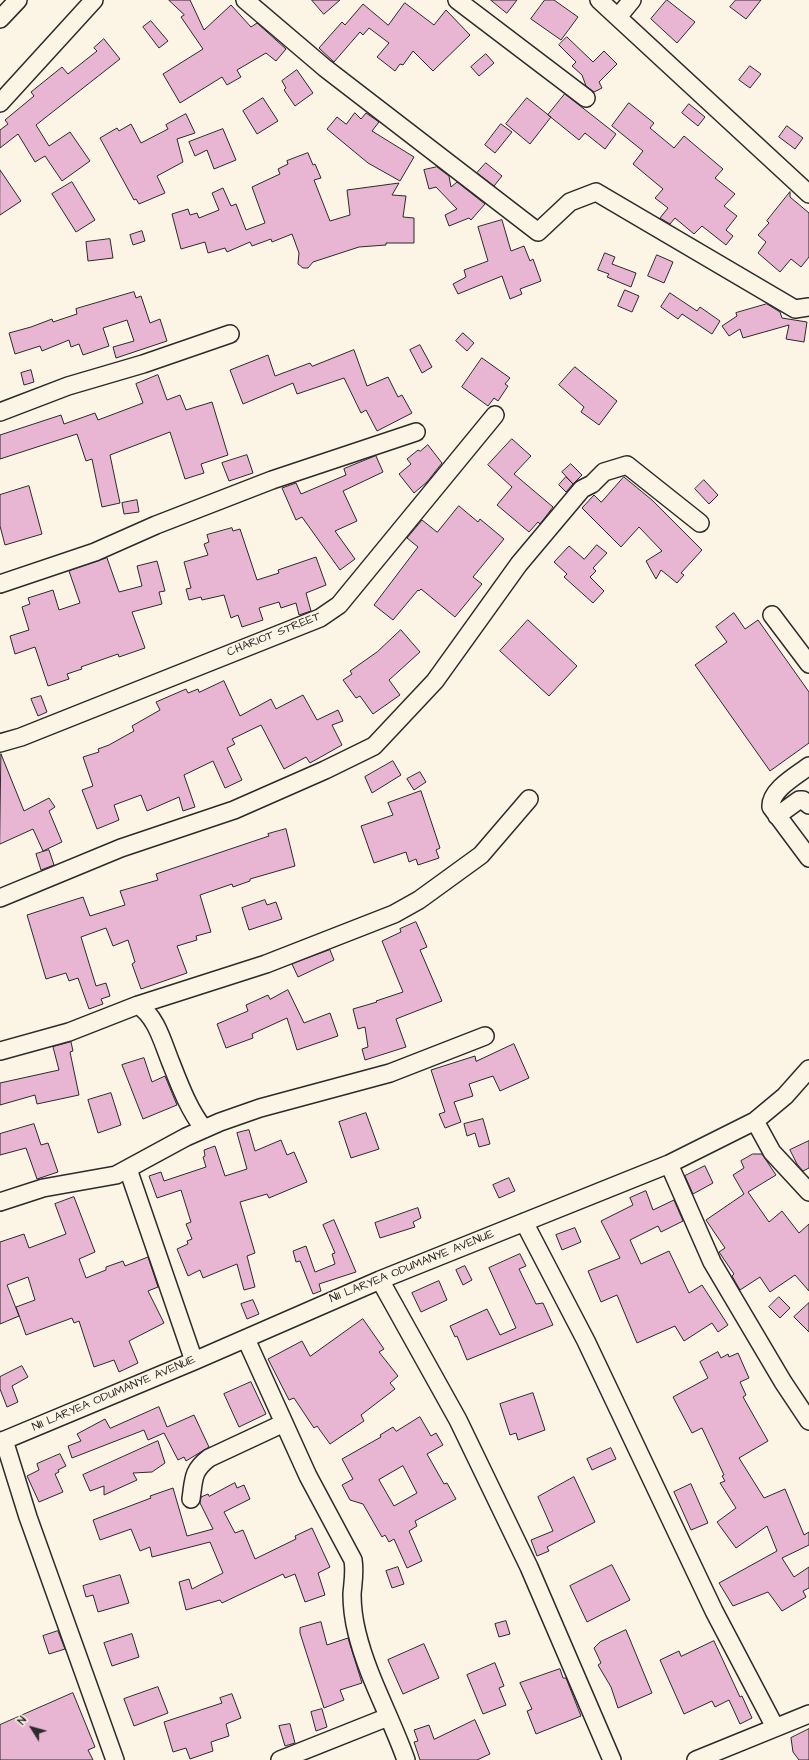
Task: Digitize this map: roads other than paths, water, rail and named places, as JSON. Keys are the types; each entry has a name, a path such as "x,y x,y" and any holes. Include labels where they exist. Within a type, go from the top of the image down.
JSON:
{"street":[{"path":"0,19 18,0"},
{"path":"0,103 94,0"},
{"path":"245,0 325,68 538,232 570,202 596,192 795,309 809,307"},
{"path":"457,0 586,98"},
{"path":"599,0 809,194"},
{"path":"618,17 632,0"},
{"path":"0,412 68,386 143,364 230,334"},
{"name":"CHARIOT STREET","path":"0,743 20,737 320,618 339,605 495,415"},
{"path":"0,584 95,552 156,525 272,480 416,432"},
{"path":"0,898 121,848 234,810 325,770 374,746 435,681 538,540 582,489 592,484 604,472 627,465 700,523"},
{"path":"772,615 809,664"},
{"path":"807,851 777,816 771,807 771,800 775,794 809,766"},
{"path":"0,1052 69,1032 138,1005 266,964 394,914 419,900 481,855 529,799"},
{"path":"777,816 799,800 803,800 809,805"},
{"path":"138,1005 147,1012 157,1028 188,1103 204,1129"},
{"path":"0,1202 43,1188 116,1175 204,1129 260,1108 390,1073 485,1036"},
{"name":"NII LARYEA ODUMANYE AVENUE","path":"2,1441 246,1339 380,1280 669,1164 755,1121 785,1096 809,1069"},
{"path":"755,1121 772,1152 809,1192"},
{"path":"669,1164 712,1262 783,1382 809,1421"},
{"path":"128,1169 194,1361"},
{"path":"524,1222 586,1341 714,1611 775,1727"},
{"path":"380,1280 458,1420 526,1560 612,1760"},
{"path":"246,1339 308,1476 353,1560 355,1574 352,1593 357,1634 376,1691 406,1760"},
{"path":"191,1499 194,1474 200,1465 209,1458 284,1422"},
{"path":"2,1441 115,1760"},
{"path":"696,1760 809,1714"},
{"path":"280,1760 388,1717"}]}
